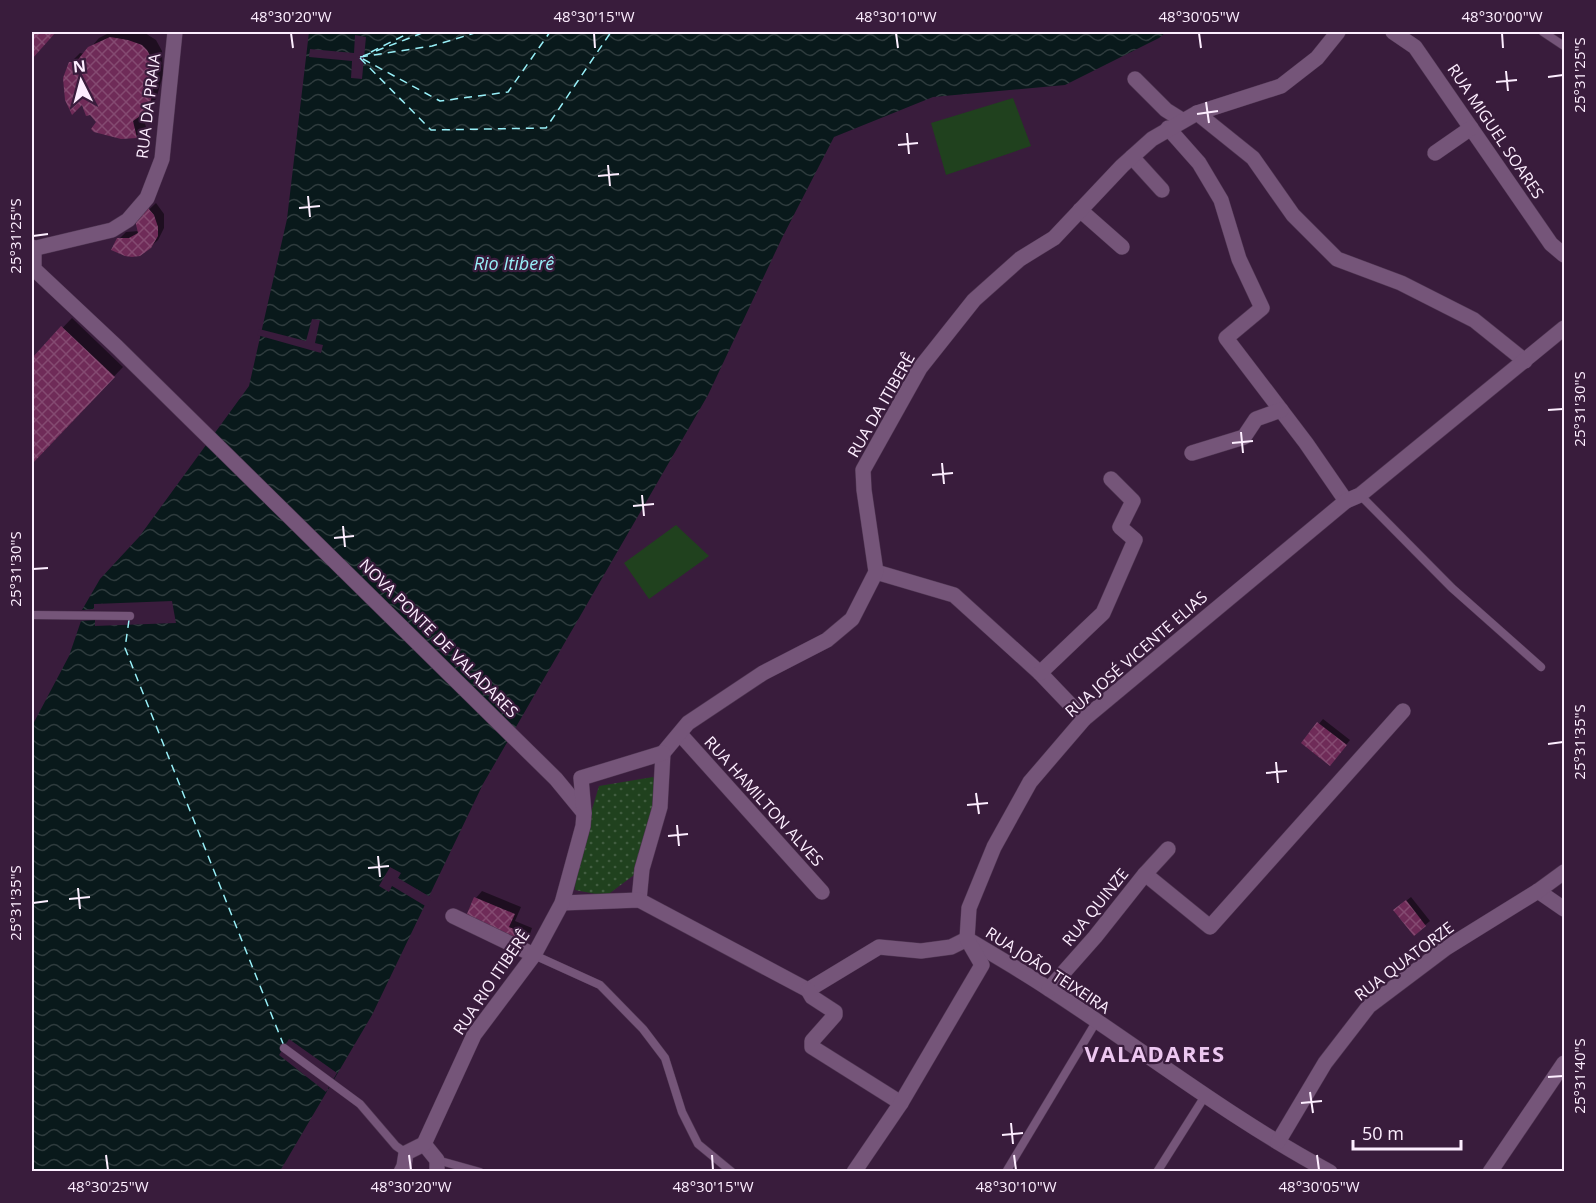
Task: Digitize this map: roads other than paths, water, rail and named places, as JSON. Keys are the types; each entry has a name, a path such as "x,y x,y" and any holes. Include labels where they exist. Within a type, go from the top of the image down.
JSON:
{"street":[{"name":"RUA DA PRAIA","path":"32,248 112,230 128,220 147,198 162,159 175,32"},
{"name":"RUA DA ITIBERÊ","path":"876,572 863,470 921,368 974,300 1020,259 1054,238 1152,139 1197,113 1281,86 1317,58 1338,32"},
{"name":"RUA MIGUEL SOARES","path":"1393,32 1415,47 1551,244 1564,255"},
{"path":"1135,79 1166,110 1182,120"},
{"path":"1197,113 1253,158 1293,215 1337,259 1401,283 1474,320 1525,361"},
{"path":"1168,128 1199,163 1221,200 1239,260 1262,308 1226,338 1306,443 1353,498"},
{"path":"1435,153 1472,128"},
{"path":"1132,157 1162,190"},
{"path":"1080,210 1122,247"},
{"name":"NOVA PONTE DE VALADARES","path":"32,248 34,269 117,347 556,779 585,813"},
{"name":"RUA JOSÉ VICENTE ELIAS","path":"967,939 969,909 994,847 1030,782 1084,719 1564,328"},
{"path":"1192,453 1244,437 1256,419 1281,410"},
{"path":"1040,673 1103,613 1135,540 1120,527 1133,501 1111,479"},
{"path":"639,900 642,869 660,807 663,753 688,723 763,673 827,640 852,619 876,572 954,595 1040,673 1084,719"},
{"path":"1144,874 1210,927 1403,711"},
{"name":"RUA HAMILTON ALVES","path":"680,734 822,892"},
{"name":"RUA RIO ITIBERÊ","path":"424,1143 474,1035 534,955 562,903 584,826 585,813 581,778 663,753"},
{"name":"RUA QUINZE","path":"1049,989 1095,937 1144,874 1168,849"},
{"name":"RUA QUATORZE","path":"1278,1142 1324,1063 1369,1006 1446,948 1538,891 1564,872"},
{"path":"1538,891 1564,909"},
{"path":"562,903 639,900 808,990 812,997 835,1012 835,1015 812,1041 812,1047 901,1102"},
{"path":"453,916 534,955"},
{"path":"854,1172 901,1102 982,965 967,939"},
{"name":"RUA JOÃO TEIXEIRA","path":"808,990 879,947 921,951 951,947 967,939 1049,989 1205,1096 1278,1142 1309,1167 1330,1172"},
{"path":"1490,1172 1564,1063"},
{"path":"401,1172 406,1153 424,1143 437,1166"}],"lane":[{"path":"1543,32 1564,46"},
{"path":"1353,498 1541,667"},
{"path":"32,615 130,616"},
{"path":"534,955 600,984 643,1029 664,1058 682,1112 698,1144 732,1172"},
{"path":"1010,1170 1096,1022"},
{"path":"284,1048 360,1104 396,1146 406,1153"},
{"path":"1157,1172 1205,1096"},
{"path":"437,1166 480,1172"}],"water":[{"name":"Rio Itiberê","path":"309,32 1166,32 1159,38 1065,85 933,97 834,137 782,238 708,395 483,784 372,1015 280,1171 32,1172 32,726 69,656 81,621 82,610 100,579 139,537 249,386 287,219"}],"district":[{"name":"VALADARES","path":"1155,1054"}]}
